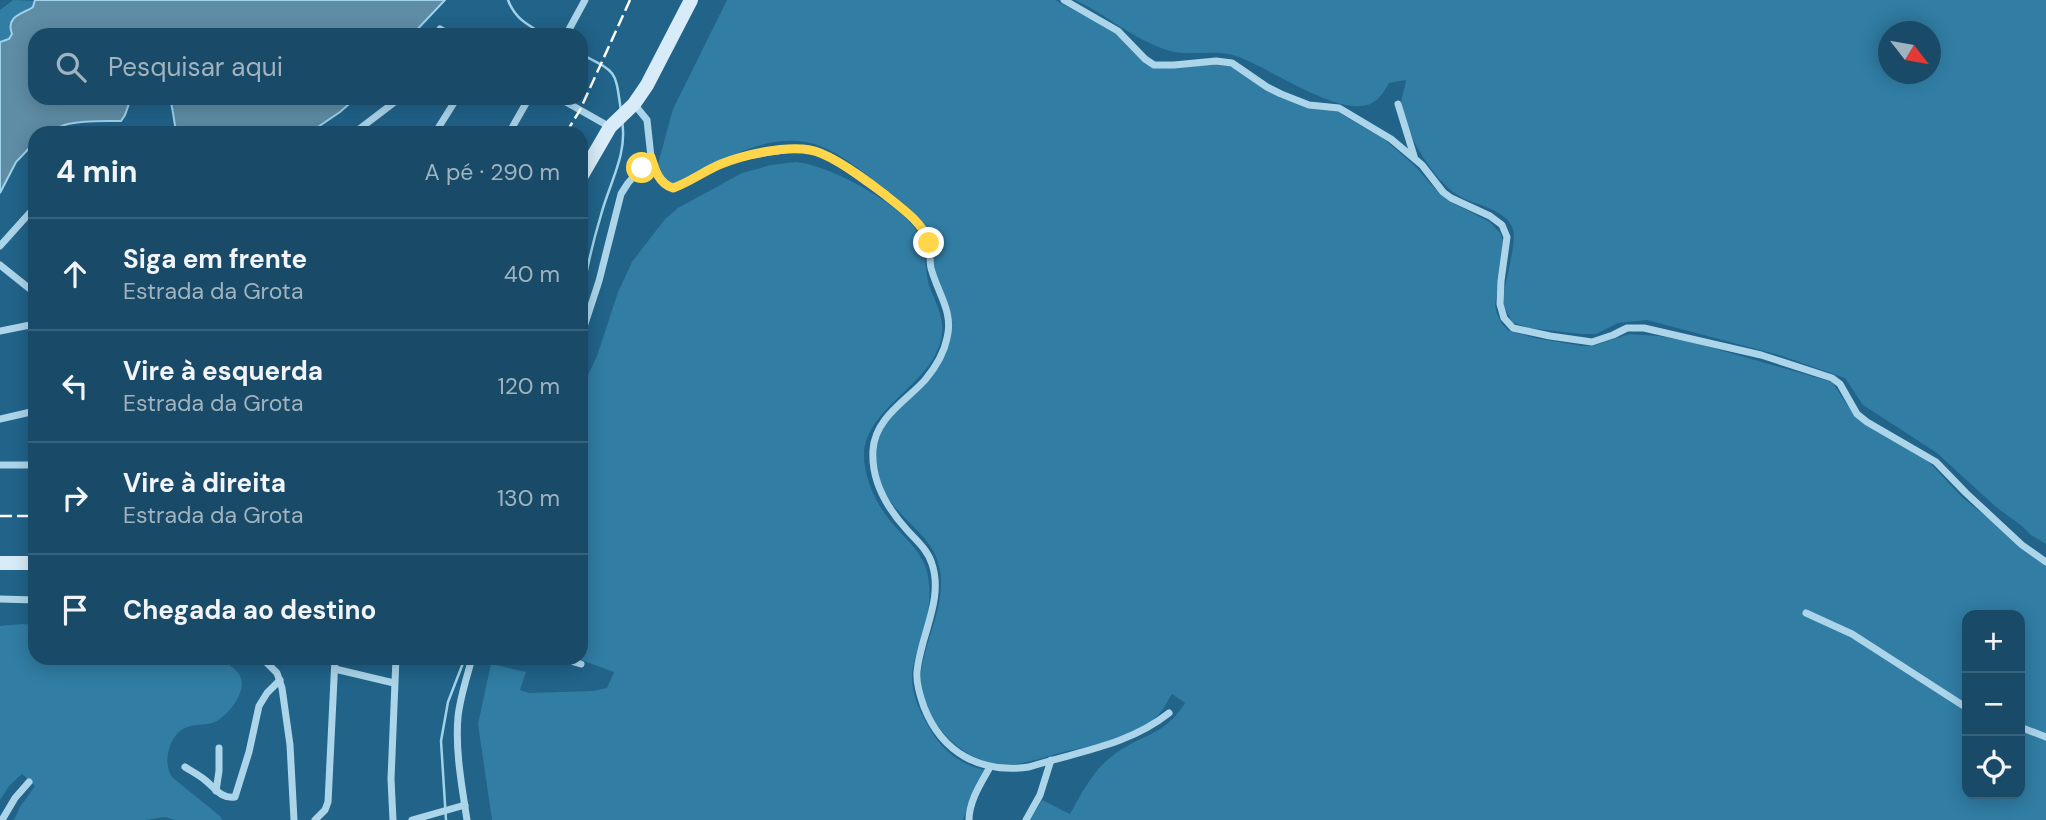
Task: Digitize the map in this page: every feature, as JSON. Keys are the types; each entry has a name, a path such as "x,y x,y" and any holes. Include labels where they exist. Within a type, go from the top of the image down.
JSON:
{"street":[{"path":"570,28 585,0"},
{"path":"588,165 611,126 632,106 653,74 691,0"},
{"path":"1063,0 1118,31 1150,63 1160,66 1216,61 1232,63 1281,94 1309,104 1339,108 1391,139 1414,157 1443,192 1502,225 1507,243 1500,304 1504,318 1513,328 1592,342 1627,328 1644,328 1761,355 1832,378 1840,384 1857,414 1936,462 1966,494 2022,545 2046,562"},
{"path":"1398,104 1414,157"},
{"path":"363,126 391,105"},
{"path":"439,126 453,105"},
{"path":"513,126 525,105"},
{"path":"571,105 611,126"},
{"path":"632,106 647,120 651,157 660,180 668,186 673,188 742,157 794,149 810,150 832,159 880,191 913,219 928,238 931,268 949,318 948,336 932,371 896,406 881,425 875,437 873,458 882,496 928,554 935,577 933,604 918,659 916,684 936,731 949,746 990,767 1029,768 1133,736 1148,729 1169,713"},
{"path":"588,315 621,194 651,157"},
{"path":"0,246 28,215"},
{"path":"0,265 28,287"},
{"path":"0,331 28,325"},
{"path":"0,419 28,413"},
{"path":"0,465 28,465"},
{"path":"0,563 28,563"},
{"path":"0,599 28,600"},
{"path":"1806,613 1852,634 1962,705"},
{"path":"269,665 280,680 290,745 294,820"},
{"path":"393,820 391,789 395,665"},
{"path":"467,820 458,744 458,716 470,665"},
{"path":"315,820 325,810 328,802 335,668 394,683"},
{"path":"185,766 227,798 236,796 259,706 280,680"},
{"path":"2025,728 2046,737"},
{"path":"216,791 219,748"},
{"path":"1026,820 1040,795 1051,760"},
{"path":"969,820 969,810 990,767"},
{"path":"2,820 15,798 29,782"},
{"path":"412,820 464,805"}],"shaded area":[{"path":"13,0 36,1 34,7 13,19 10,28 12,34 9,39 0,42 0,10"},
{"path":"35,0 445,0 419,28 28,28 28,105 129,105 121,121 28,126 28,149 16,162 0,193 0,42 9,39 12,34 10,28 13,19 33,7"},
{"path":"727,0 1055,0 1115,32 1152,67 1215,64 1229,66 1242,71 1280,98 1336,111 1384,139 1449,201 1490,222 1500,233 1503,240 1502,260 1495,305 1502,324 1509,331 1582,346 1593,346 1629,334 1659,336 1692,342 1832,382 1854,415 1864,424 1928,461 1963,498 2046,565 2046,820 1030,820 1042,800 1070,814 1088,783 1104,763 1168,723 1185,703 1172,694 1162,711 1151,722 1128,735 1015,764 984,761 970,754 956,745 934,720 926,705 921,675 938,608 941,580 939,566 925,539 885,492 878,477 876,459 878,441 885,425 933,369 950,338 952,320 936,279 933,245 929,233 917,216 892,194 842,157 820,146 783,141 765,144 729,157 672,184 664,178 658,164 673,109"},
{"path":"1075,0 2046,0 2046,544 1996,507 1937,453 1863,405 1845,378 1779,355 1647,320 1618,323 1596,334 1529,328 1512,322 1503,298 1512,252 1513,229 1504,216 1449,189 1431,168 1415,144 1405,118 1402,100 1406,80 1389,83 1380,97 1372,103 1358,106 1342,104 1323,98 1233,55 1173,52 1141,39"},
{"path":"348,105 319,126 175,126 172,106"},
{"path":"796,162 810,165 865,188 899,212 920,236 928,282 942,320 942,335 928,366 873,426 867,440 864,463 879,504 919,554 926,568 929,588 927,617 912,673 918,705 931,731 947,751 968,765 985,770 974,789 963,820 492,820 478,724 491,665 526,672 520,690 529,693 607,688 614,672 588,662 588,375 618,292 632,262 665,219 678,208 742,173"},
{"path":"28,624 28,665 229,665 236,671 242,682 239,696 231,709 215,722 183,729 170,745 167,759 173,778 222,820 175,820 165,817 145,820 14,820 35,786 22,774 9,786 0,800 0,626"}],"waterway":[{"path":"508,0 518,17 533,28"},
{"path":"588,58 613,74 621,111"},
{"path":"588,267 604,203 620,157 622,121"},
{"path":"446,820 441,741 448,702 462,665"}],"railway":[{"path":"588,92 630,0"},
{"path":"570,126 582,105"},
{"path":"0,516 28,516"}],"route":[{"path":"642,168 651,157 660,180 673,188 742,157 794,149 810,150 832,159 893,201 922,229 929,243"}]}
